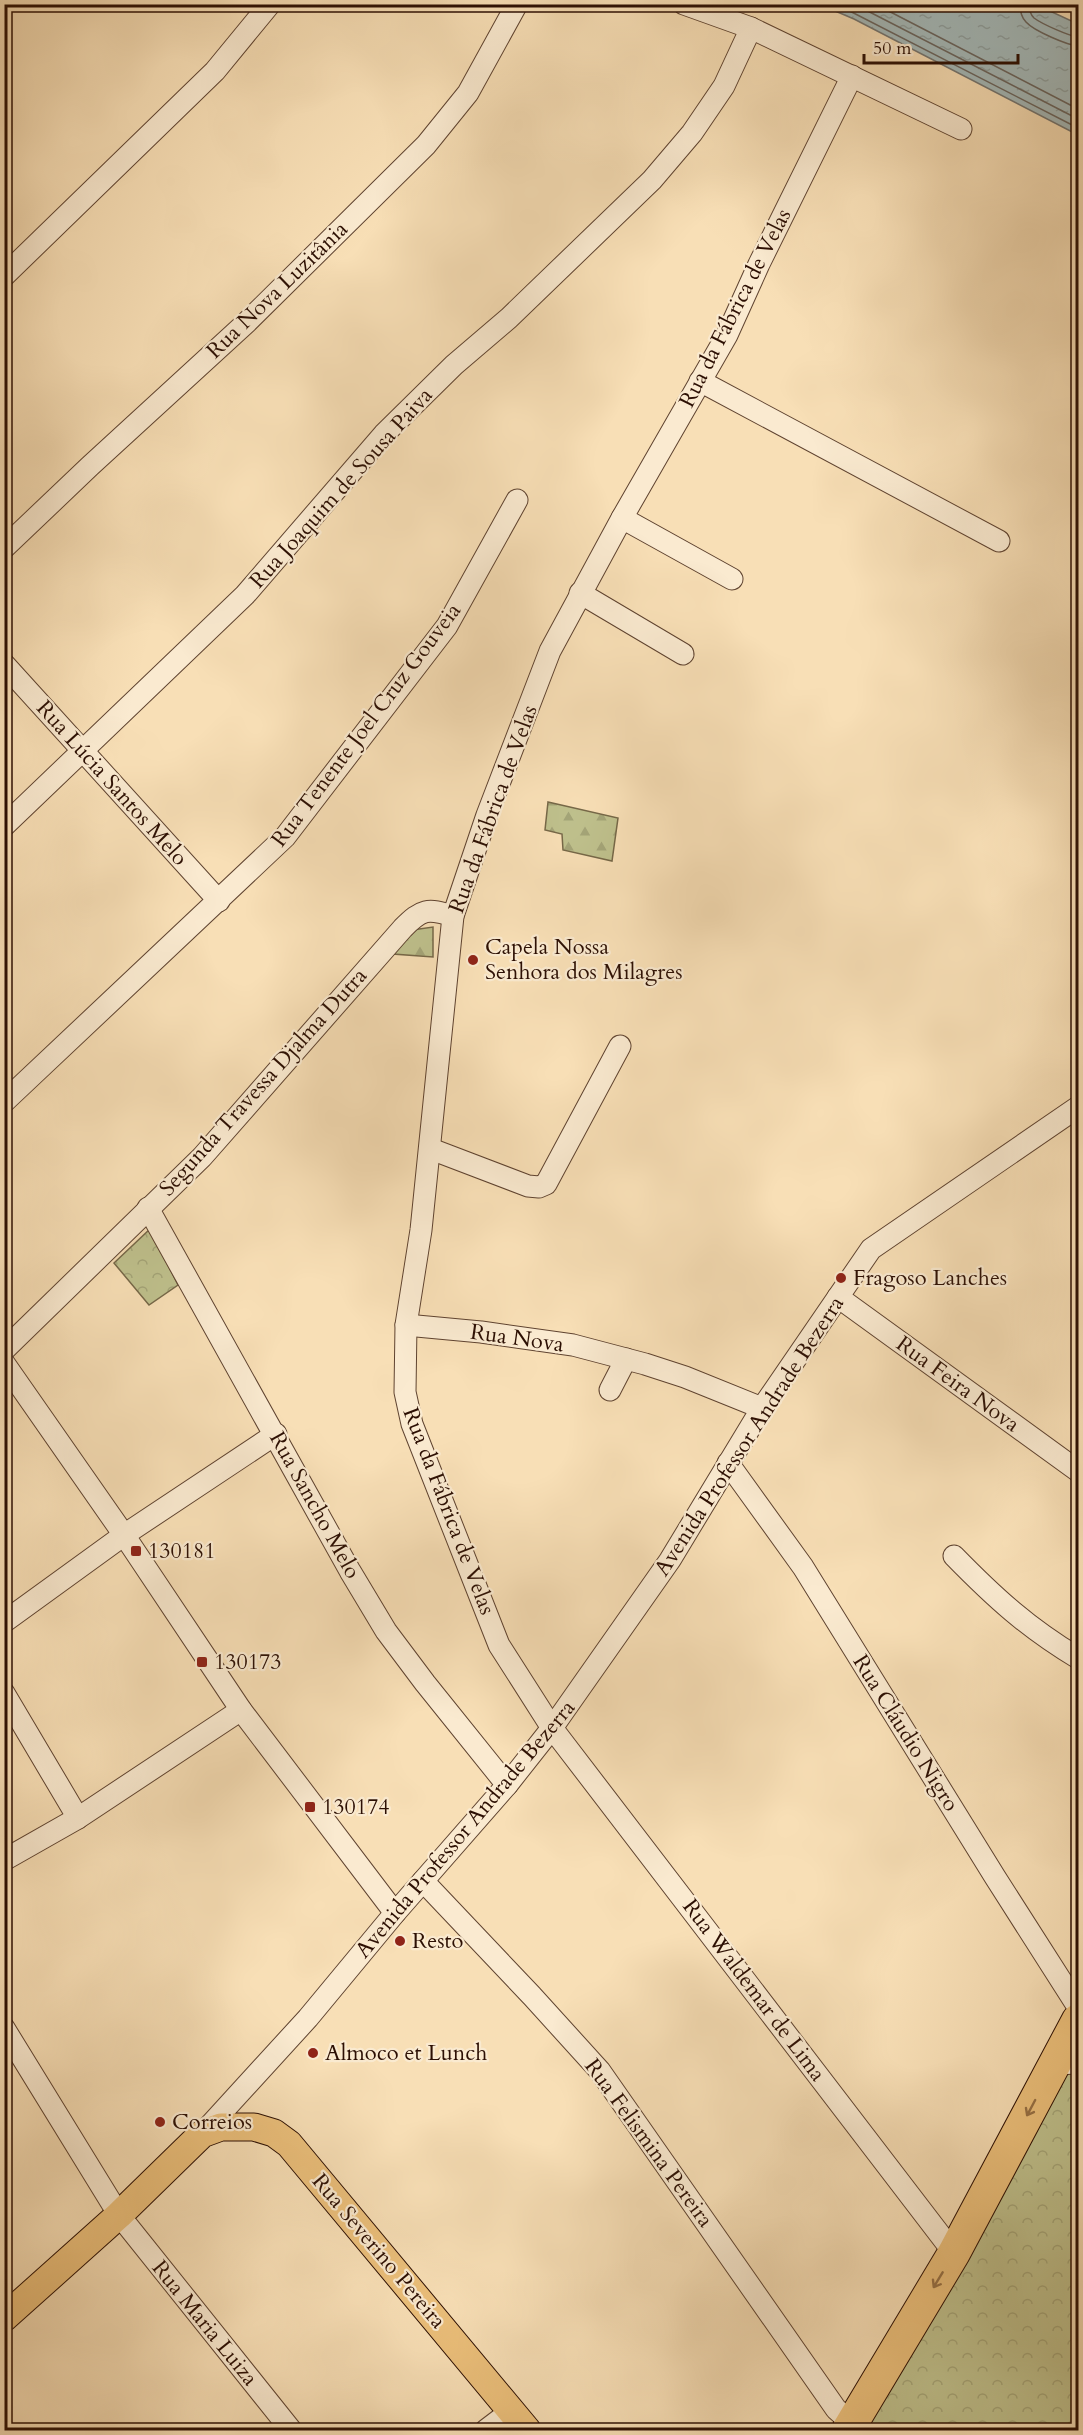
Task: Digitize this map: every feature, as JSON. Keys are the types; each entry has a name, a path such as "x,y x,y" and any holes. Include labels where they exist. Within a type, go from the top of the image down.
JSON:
{"highway":[{"path":"850,2427 1066,2063 1078,2020"}],"main road":[{"name":"Rua Severino Pereira","path":"202,2134 221,2127 254,2127 274,2133 289,2144 519,2421"},
{"name":"Avenida Professor Andrade Bezerra","path":"4,2318 119,2215 202,2134"}],"street":[{"path":"4,276 215,71 270,4"},
{"name":"Rua Nova Luzitânia","path":"4,548 246,323 426,145 468,93 517,4"},
{"path":"684,4 751,28 961,129"},
{"name":"Rua Joaquim de Sousa Paiva","path":"4,826 245,595 384,434 454,364 509,318 652,180 692,133 723,86 751,28"},
{"name":"Rua da Fábrica de Velas","path":"552,1728 499,1645 412,1424 405,1392 406,1325 431,1149 453,916 487,815 550,651 622,518 727,335 759,264 852,76"},
{"path":"700,381 999,540"},
{"name":"Rua Tenente Joel Cruz Gouveia","path":"4,1102 285,837 447,626 518,500"},
{"path":"622,518 732,579"},
{"path":"580,593 683,654"},
{"name":"Rua Lúcia Santos Melo","path":"4,664 219,901"},
{"name":"Segunda Travessa Djalma Dutra","path":"4,1350 202,1157 416,915 433,910 453,916"},
{"path":"431,1149 528,1186 539,1187 546,1184 620,1046"},
{"name":"Avenida Professor Andrade Bezerra","path":"202,2134 308,2018 395,1913 507,1785 552,1728 670,1560 762,1408 871,1249 1078,1107"},
{"name":"Rua Sancho Melo","path":"148,1208 276,1434 350,1571 386,1631 507,1785"},
{"name":"Rua Feira Nova","path":"838,1297 1078,1471"},
{"name":"Rua Nova","path":"406,1325 481,1332 573,1345 685,1377 762,1408"},
{"path":"610,1390 626,1359"},
{"path":"4,1363 124,1535 241,1710 395,1913"},
{"path":"4,1622 124,1535 276,1434"},
{"name":"Rua Cláudio Nigro","path":"728,1464 803,1567 1078,2007"},
{"path":"954,1556 993,1596 1033,1629 1078,1658"},
{"path":"4,1693 78,1818"},
{"path":"4,1860 78,1818 241,1710"},
{"name":"Rua Waldemar de Lima","path":"552,1728 954,2253"},
{"name":"Rua Felismina Pereira","path":"423,1881 600,2071 850,2427"},
{"name":"Rua Maria Luiza","path":"6,2033 119,2215 291,2430"},
{"path":"486,2430 519,2421"}],"green space":[{"path":"548,802 618,818 612,861 563,850 562,834 545,830"},
{"path":"433,927 433,957 393,954 405,931"},
{"path":"150,1229 178,1285 149,1305 114,1263"},
{"path":"1078,2047 1078,2430 866,2430"}],"water":[{"path":"821,5 1037,5 1078,24 1078,135 854,19"}],"place":[{"name":"Capela Nossa Senhora dos Milagres","path":"473,960"},
{"name":"Fragoso Lanches","path":"841,1278"},
{"name":"130181","path":"136,1551"},
{"name":"130173","path":"202,1662"},
{"name":"130174","path":"310,1807"},
{"name":"Resto","path":"400,1941"},
{"name":"Almoco et Lunch","path":"313,2053"},
{"name":"Correios","path":"160,2122"}]}
